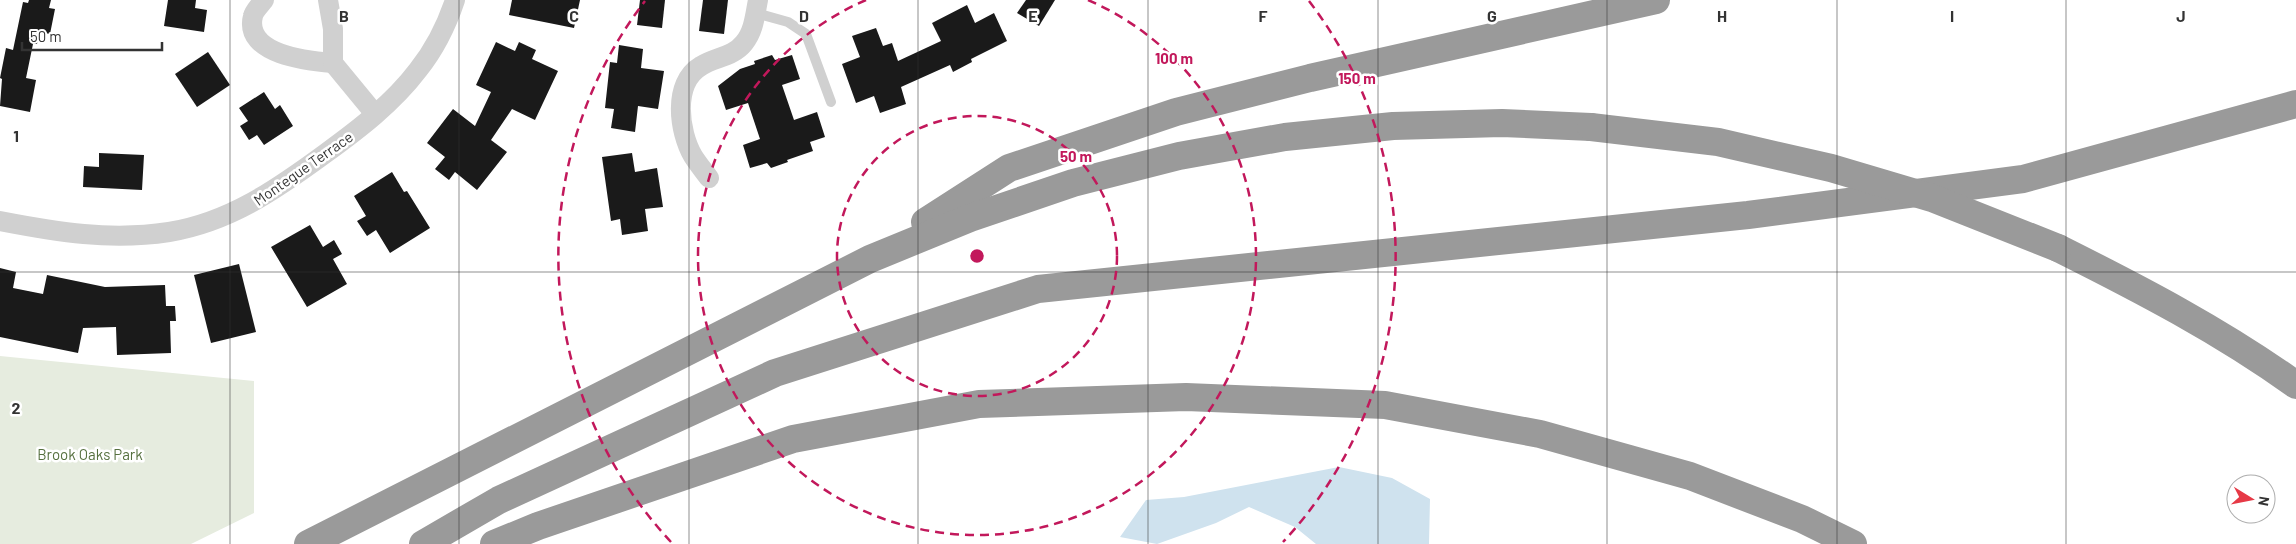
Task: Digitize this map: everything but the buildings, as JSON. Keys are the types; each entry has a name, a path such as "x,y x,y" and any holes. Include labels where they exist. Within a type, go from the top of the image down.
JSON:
{"highway":[{"path":"870,259 1009,168 1176,112 1310,78 1646,2"},
{"path":"424,544 499,500 776,373 1038,289 1748,215 2023,179 2296,104"},
{"path":"308,544 870,259 970,218 1055,189 1179,156 1285,136 1393,126 1502,123 1591,127 1718,142 1831,168 1932,198 2058,248 2186,314 2265,363 2296,385"},
{"path":"494,544 538,526 793,439 979,404 1186,397 1385,405 1540,434 1690,476 1802,519 1853,544"}],"street":[{"path":"264,0 253,15 253,32 264,45 279,54 315,62 333,63"},
{"path":"328,0 333,29 333,63 375,114"},
{"name":"Montegue Terrace","path":"0,221 61,233 116,237 171,232 199,225 251,205 275,190 352,134 393,99 419,69 439,37 455,0"},
{"path":"709,178 692,155 682,128 681,98 686,81 700,66 732,53 744,43 753,28 757,6"}],"lane":[{"path":"757,6 806,34 831,102"}],"green space":[{"name":"Brook Oaks Park","path":"0,356 254,381 254,513 191,544 0,544"}],"water":[{"path":"1339,467 1392,478 1430,499 1429,544 1316,544 1295,527 1249,507 1216,523 1157,544 1120,537 1146,500 1184,497"}]}
